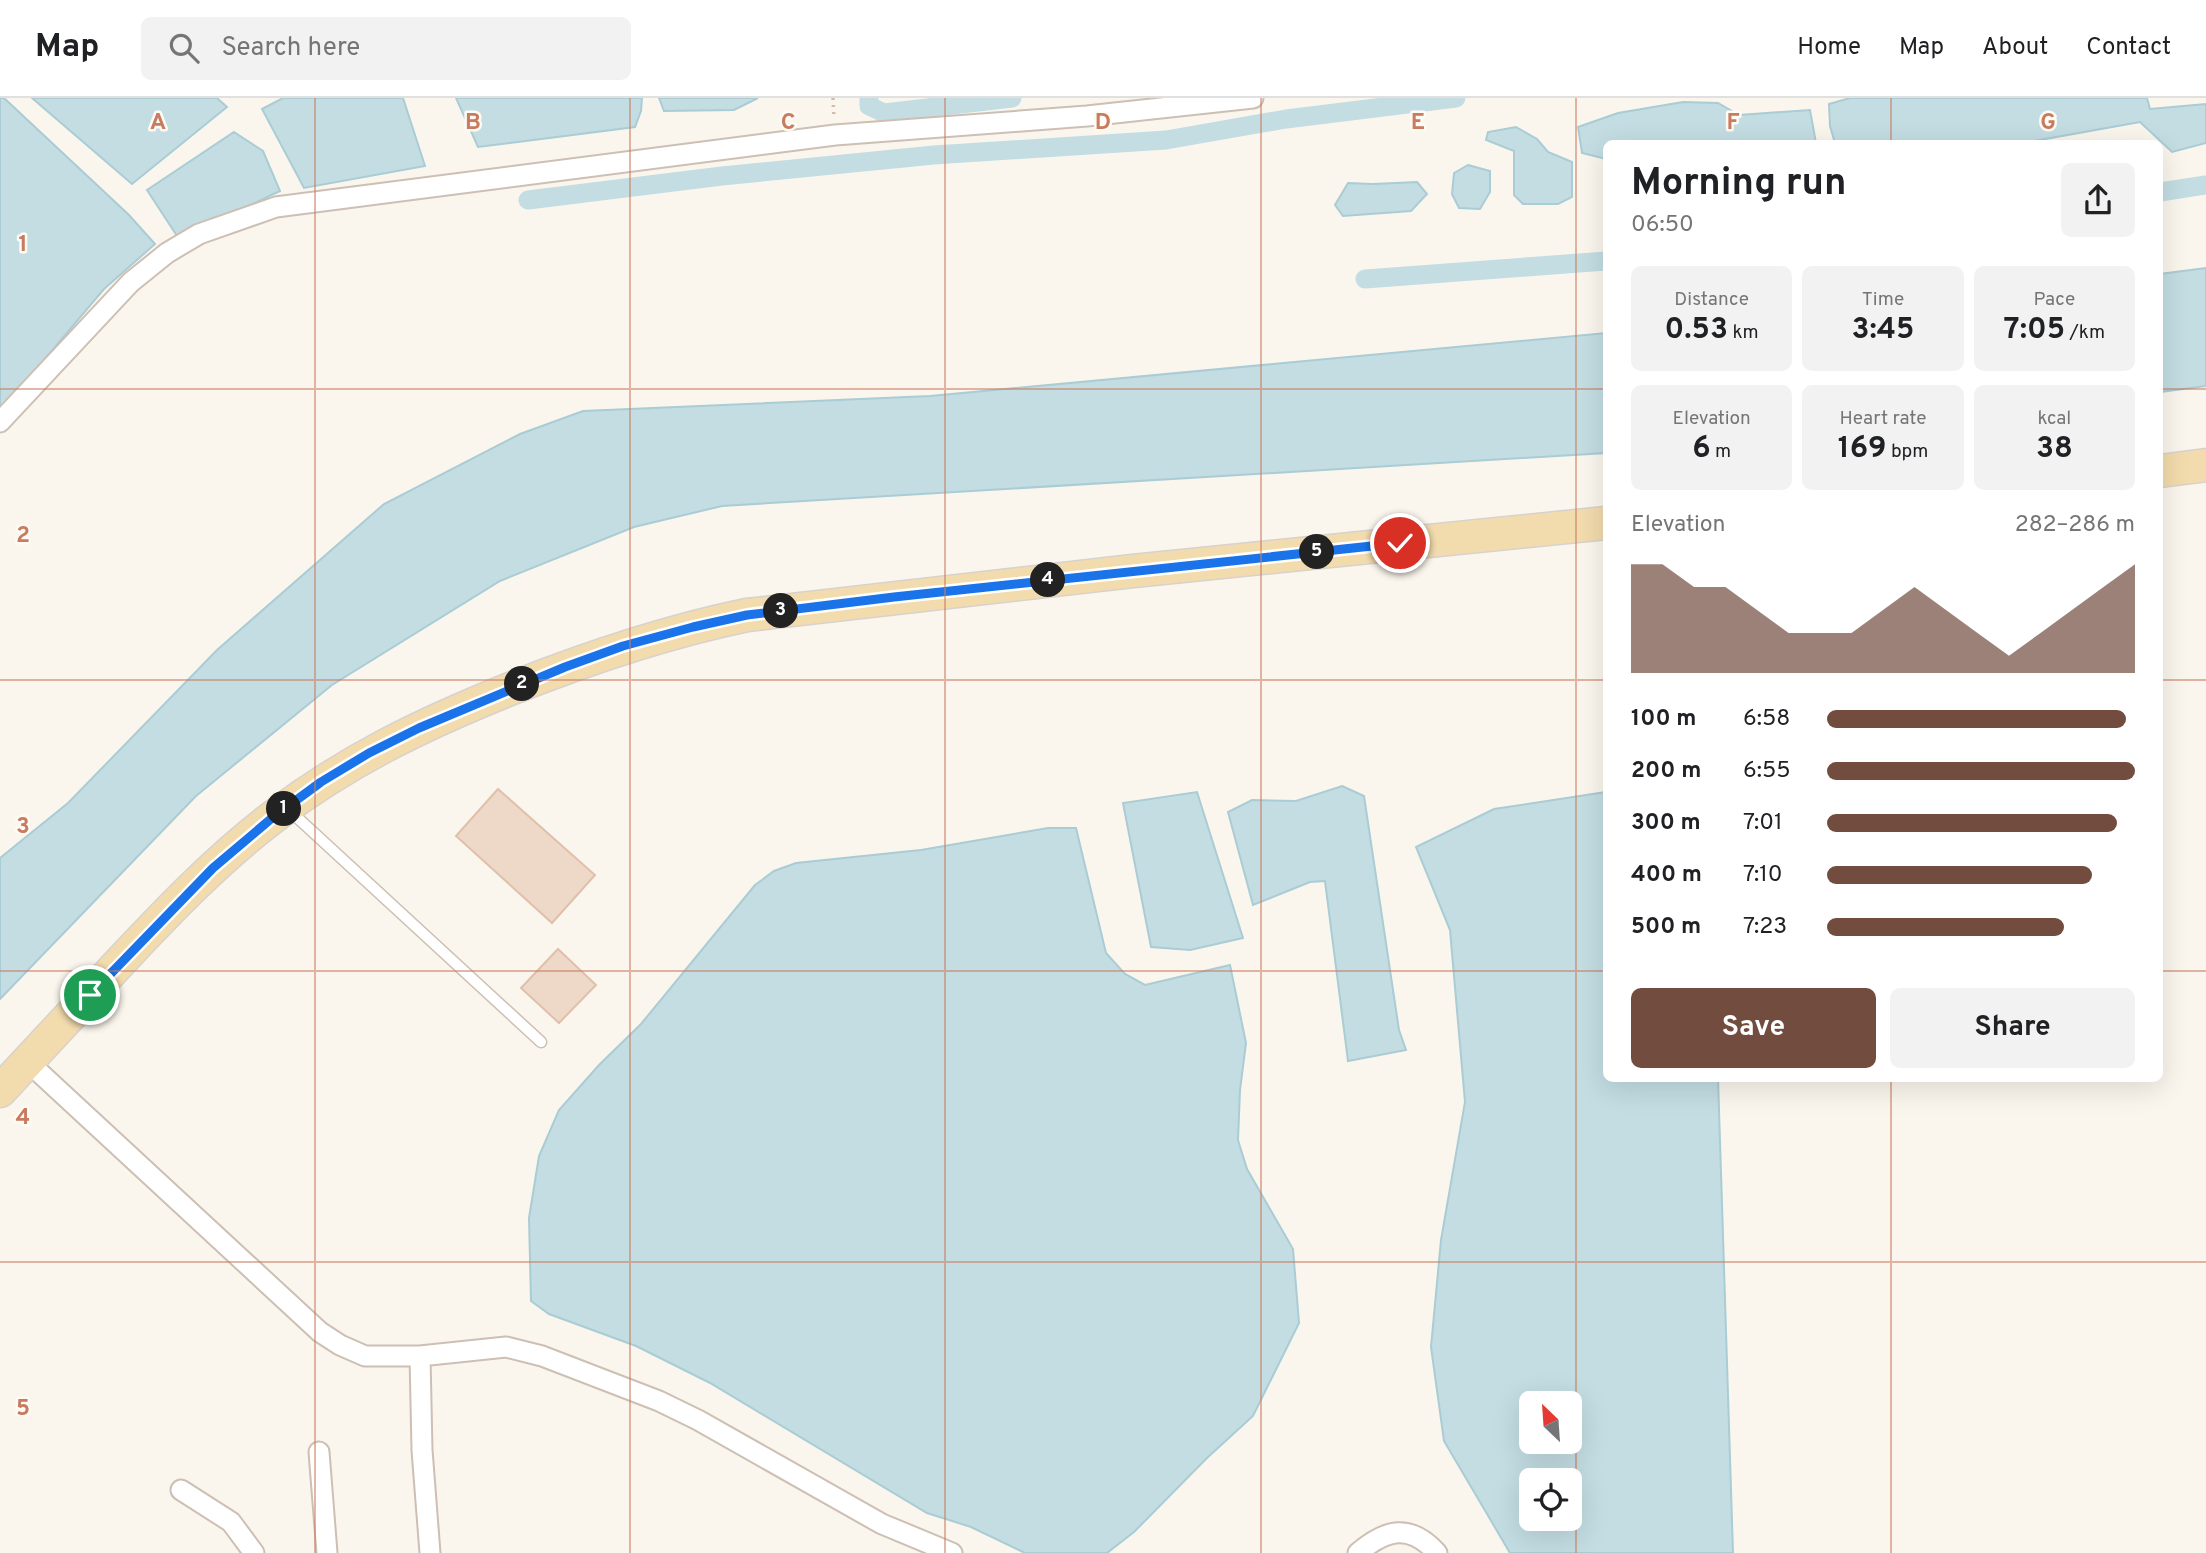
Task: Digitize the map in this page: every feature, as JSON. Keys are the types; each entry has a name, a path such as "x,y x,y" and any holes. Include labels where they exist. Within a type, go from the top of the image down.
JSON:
{"main road":[{"path":"2163,471 2206,465"},
{"path":"0,1091 189,890 244,840 321,782 369,753 452,713 623,646 747,615 894,597 1603,523"}],"street":[{"path":"0,422 131,282 167,253 199,234 276,207 835,135 1087,116 1253,98"},
{"path":"28,1062 320,1332 340,1345 365,1356 420,1356 506,1348 542,1356 659,1401 698,1420 882,1524 952,1553"},
{"path":"420,1356 422,1450 430,1553"},
{"path":"319,1452 327,1553"},
{"path":"181,1490 231,1522 254,1553"},
{"path":"1358,1553 1386,1534 1403,1532 1427,1542 1437,1553"}],"lane":[{"path":"287,807 541,1041"}],"water":[{"path":"0,98 4,98 129,215 155,244 104,289 0,412"},
{"path":"32,98 217,98 227,107 132,184"},
{"path":"283,98 403,98 425,166 304,188 262,109"},
{"path":"456,98 642,98 635,127 478,147"},
{"path":"659,98 758,98 734,110 664,111"},
{"path":"1850,98 2147,98 2150,109 2206,104 2206,143 2172,152 2163,144 2163,140 2159,140 2140,122 2040,140 1834,140 1830,126 1829,104"},
{"path":"1683,102 1718,103 1739,115 1810,110 1815,140 1603,140 1603,158 1582,153 1578,127 1618,113"},
{"path":"1516,127 1537,139 1548,152 1572,162 1572,197 1558,204 1523,204 1514,195 1514,151 1486,140 1488,132"},
{"path":"234,132 263,151 280,191 179,239 147,190"},
{"path":"1468,165 1490,171 1490,192 1480,209 1459,208 1452,194 1454,173"},
{"path":"1417,182 1427,194 1411,211 1343,216 1335,205 1348,183"},
{"path":"2206,268 2206,386 2163,392 2163,274"},
{"path":"1603,333 1603,453 722,506 634,527 500,581 332,685 196,796 0,999 0,858 68,803 217,650 384,504 520,434 583,411 930,396"},
{"path":"1342,786 1364,796 1399,1030 1406,1050 1348,1061 1325,881 1310,882 1253,905 1228,812 1252,800 1296,801"},
{"path":"1197,792 1243,938 1190,950 1151,947 1123,803"},
{"path":"1603,792 1603,1082 1718,1082 1733,1553 1510,1553 1444,1441 1431,1347 1441,1240 1465,1102 1450,930 1416,847 1494,809"},
{"path":"1048,828 1076,828 1106,953 1125,974 1145,985 1230,965 1246,1043 1240,1090 1238,1140 1247,1169 1293,1249 1299,1323 1253,1416 1134,1532 1107,1553 1025,1553 971,1527 927,1513 710,1383 636,1346 549,1314 531,1301 529,1218 539,1156 559,1110 599,1065 641,1024 755,885 774,871 796,863 921,850"}],"building":[{"path":"498,789 595,875 552,923 456,836"},
{"path":"558,949 596,985 559,1023 521,988"}],"waterway":[{"path":"869,98 869,106 884,113 1012,98"},
{"path":"528,200 722,176 934,155 1166,140 1286,119 1456,98"},
{"path":"2163,192 2206,185"},
{"path":"1365,279 1603,261"}],"route":[{"path":"90,995 189,890 272,818 321,782 369,753 419,728 565,667 623,646 747,615 1400,543"}]}
